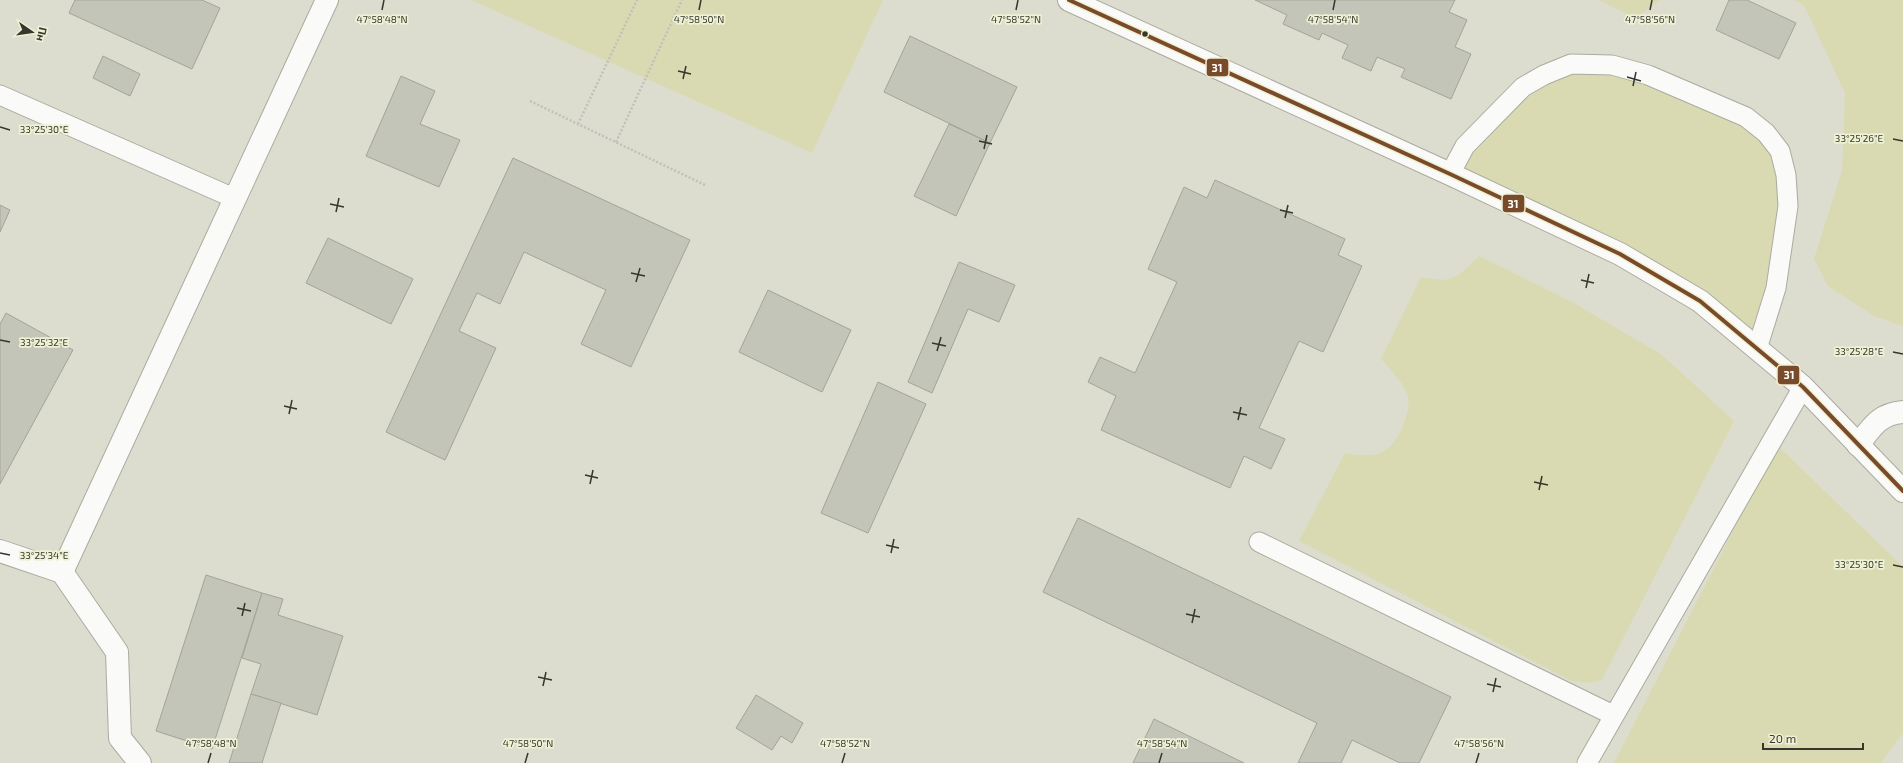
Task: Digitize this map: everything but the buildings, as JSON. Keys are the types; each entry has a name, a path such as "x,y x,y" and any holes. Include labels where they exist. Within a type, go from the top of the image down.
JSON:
{"street":[{"path":"62,572 327,0"},
{"path":"1069,0 1450,174 1620,254 1700,301 1802,387 1903,491"},
{"path":"1858,445 1876,421 1897,412 1903,412"},
{"path":"0,551 62,572 117,652 120,738 140,763"}],"lane":[{"path":"1450,174 1465,146 1523,87 1544,75 1571,64 1612,65 1648,74 1746,117 1766,132 1780,151 1786,175 1788,206 1776,288 1757,349"},
{"path":"0,94 236,199"},
{"path":"1587,763 1613,715 1802,387"},
{"path":"1259,542 1613,715"}],"path":[{"path":"578,124 637,0"},
{"path":"616,142 682,0"},
{"path":"530,101 705,184"}],"green space":[{"path":"471,0 883,0 812,153"},
{"path":"1599,0 1660,0 1635,18"},
{"path":"1794,0 1903,0 1903,326 1874,316 1828,286 1814,259 1842,171 1845,93 1804,5"},
{"path":"1612,65 1746,117 1786,175 1757,349 1700,301 1450,174 1544,75"},
{"path":"1479,256 1572,302 1661,354 1734,421 1602,680 1586,683 1572,681 1299,541 1345,453 1356,455 1375,455 1388,448 1399,434 1407,413 1409,403 1408,396 1400,381 1381,359 1421,277 1441,280 1454,277 1465,270"},
{"path":"1777,445 1903,567 1903,732 1881,763 1614,763"}],"transit line":[{"name":"31","path":"1069,0 1450,174 1620,254 1700,301 1803,387 1903,491"}]}
